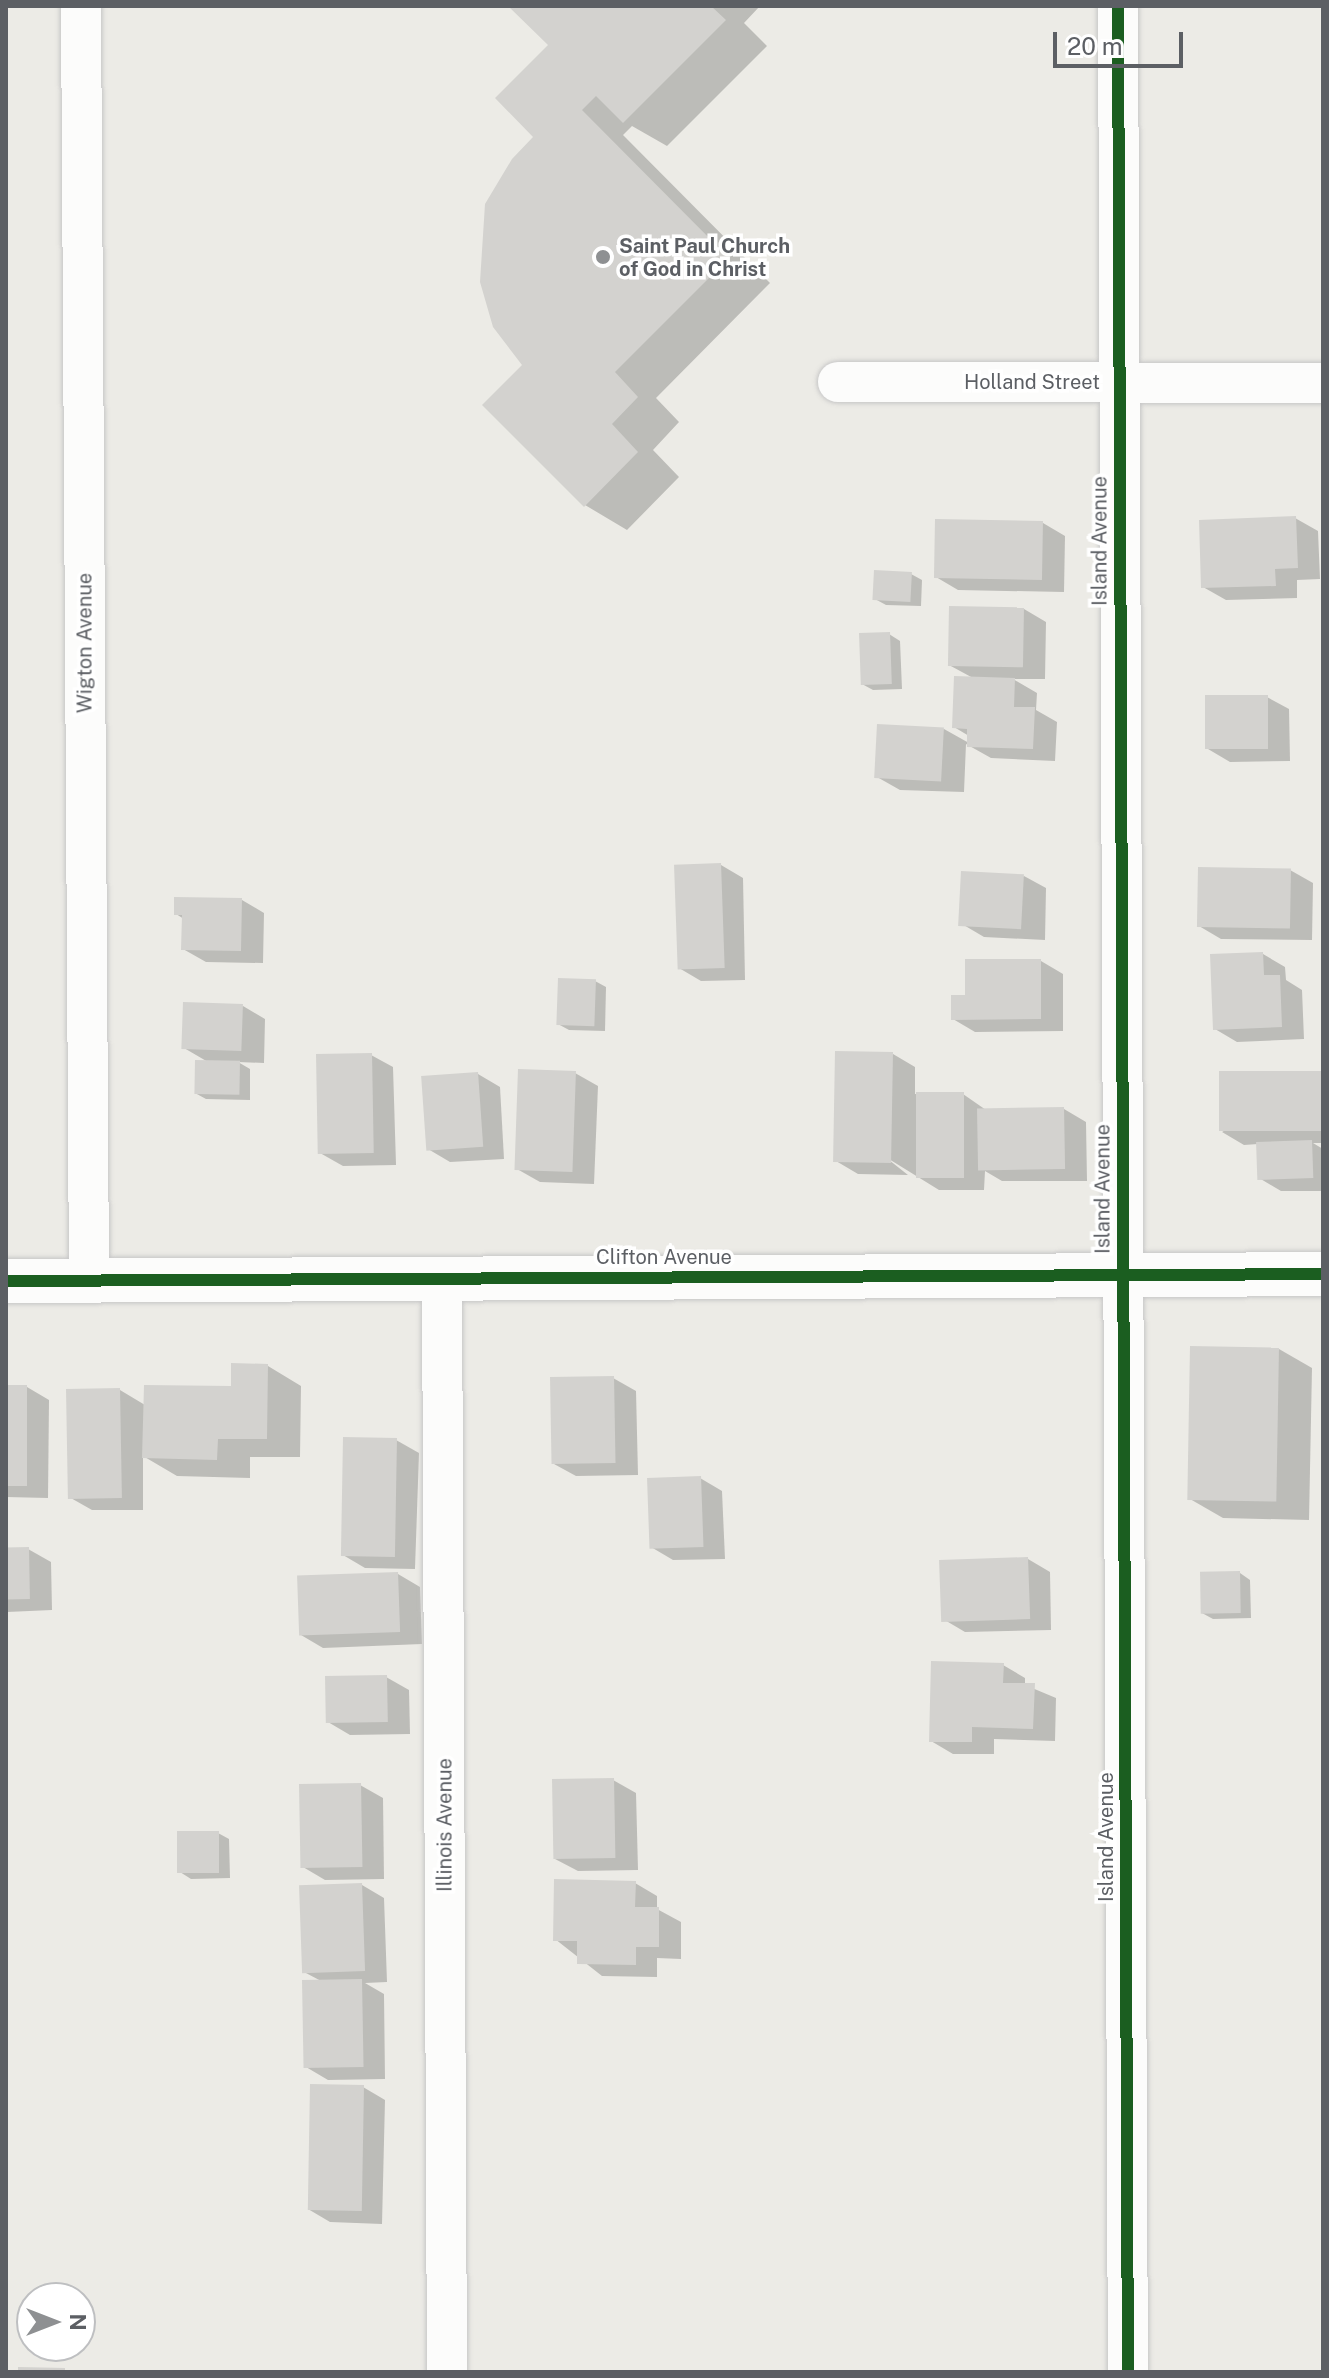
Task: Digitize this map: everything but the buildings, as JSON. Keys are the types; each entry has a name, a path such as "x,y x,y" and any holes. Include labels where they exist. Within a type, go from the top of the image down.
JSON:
{"street":[{"name":"Wigton Avenue","path":"81,6 89,1281"},
{"name":"Island Avenue","path":"1118,6 1128,2372"},
{"name":"Holland Street","path":"838,382 1323,383"},
{"name":"Clifton Avenue","path":"6,1281 1323,1274"},
{"name":"Illinois Avenue","path":"442,1279 447,2372"}],"cycle path":[{"path":"1118,6 1128,2372"},
{"path":"6,1281 1323,1274"}],"place":[{"name":"Saint Paul Church of God in Christ","path":"603,257"}]}
